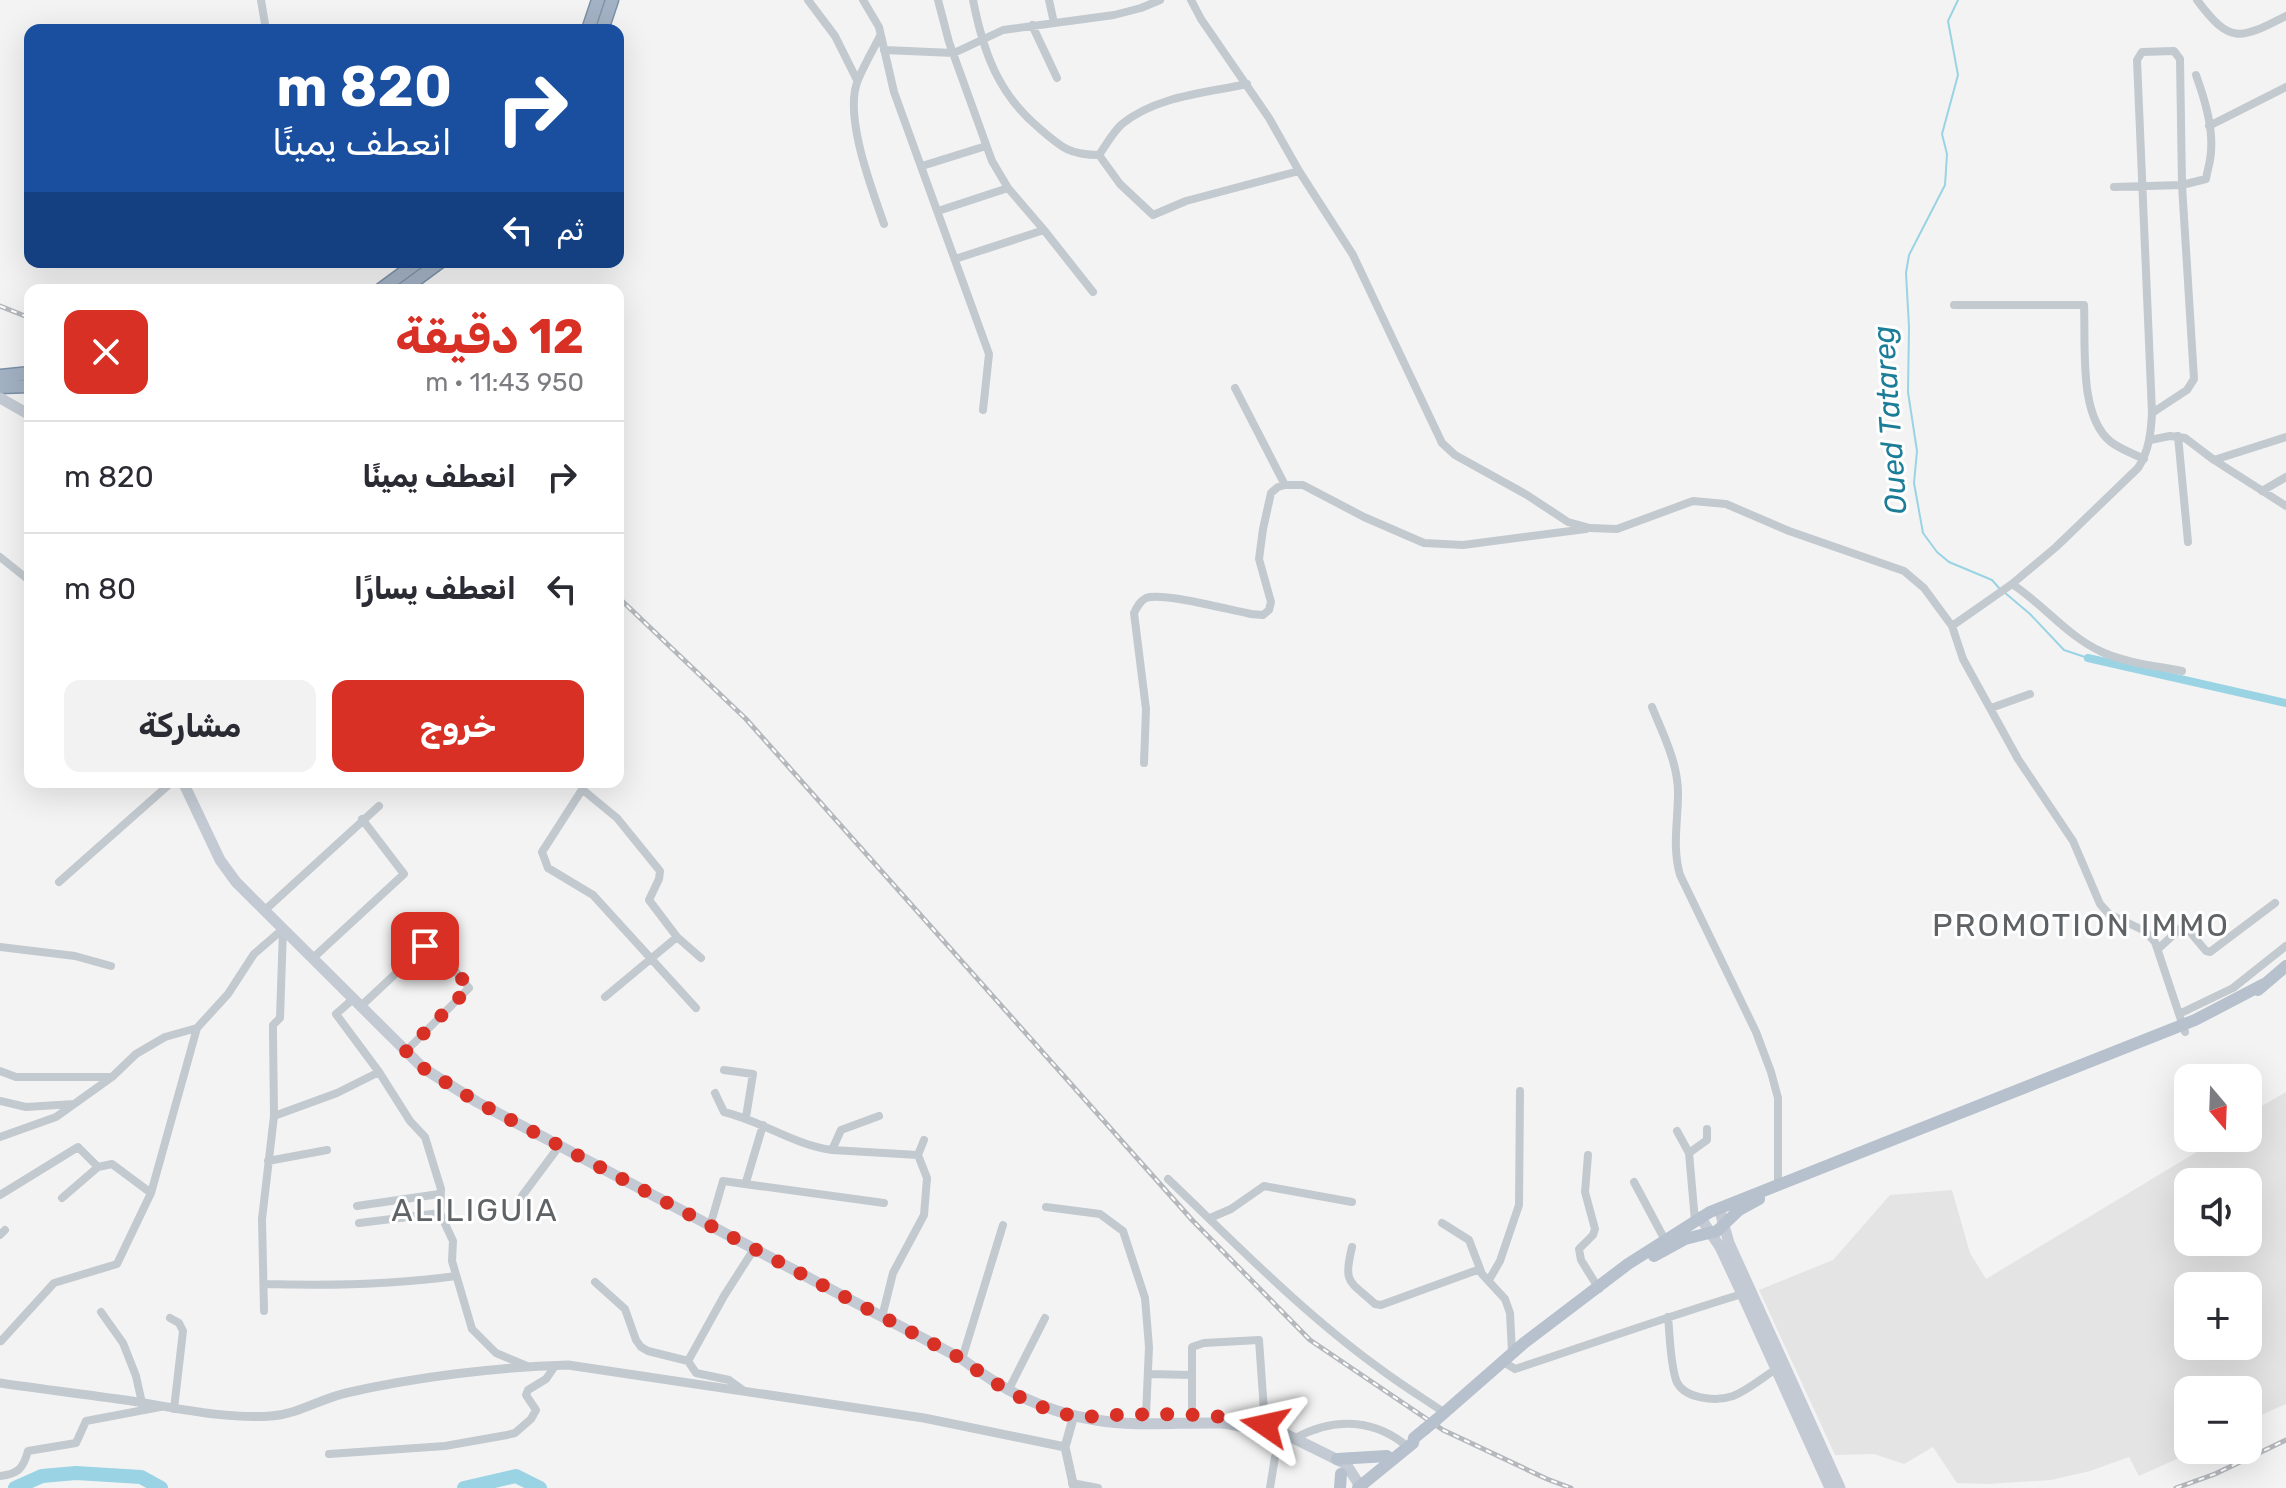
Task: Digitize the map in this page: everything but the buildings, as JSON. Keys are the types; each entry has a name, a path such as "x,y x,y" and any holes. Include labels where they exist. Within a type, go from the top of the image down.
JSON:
{"highway":[{"path":"590,24 598,0"},
{"path":"604,24 612,0"},
{"path":"388,284 410,268"},
{"path":"410,284 432,268"},
{"path":"0,376 24,377"},
{"path":"0,395 24,380"}],"main road":[{"path":"0,395 24,411"},
{"path":"189,788 220,860 236,882 423,1068 477,1102 962,1359 1008,1391 1044,1407 1106,1421 1228,1423 1287,1436"},
{"path":"1604,1285 1681,1241 1709,1234 1744,1207 2182,1024 2264,984 2286,966"},
{"path":"1355,1485 1387,1456 1425,1429 1512,1352 1698,1219 1778,1183 2182,1024"},
{"path":"1719,1208 1729,1243 1840,1488"},
{"path":"1698,1219 1718,1245 1830,1488"},
{"path":"1079,1416 1235,1418 1265,1425 1349,1466 1355,1485"},
{"path":"1355,1485 1413,1443 1408,1441"},
{"path":"1332,1457 1387,1456"},
{"path":"1332,1457 1341,1474 1355,1485"},
{"path":"1340,1488 1341,1474"}],"street":[{"path":"261,0 265,24"},
{"path":"808,0 835,36 857,80"},
{"path":"863,0 881,35 894,92 989,354 983,410"},
{"path":"938,0 986,146 1008,188 1093,292"},
{"path":"973,0 981,39 1001,86 1024,116 1061,147 1076,155 1099,155"},
{"path":"1049,0 1054,23"},
{"path":"884,50 954,53 1003,30 1114,15 1160,0"},
{"path":"1191,0 1353,255 1442,443 1455,455 1568,522 1590,528"},
{"path":"2197,0 2218,27 2234,34 2251,32 2286,16"},
{"path":"1032,25 1057,78"},
{"path":"881,35 857,80 854,101 857,134 865,167 884,224"},
{"path":"1952,626 2012,584 2056,547 2144,459 2150,440 2152,413 2138,56 2142,52 2174,51 2180,59 2182,185 2194,379 2187,390 2152,413"},
{"path":"2114,187 2182,185 2206,179 2210,163 2209,126 2204,96 2196,75"},
{"path":"1099,155 1122,125 1153,107 1181,95 1247,84"},
{"path":"2209,126 2286,87"},
{"path":"922,166 986,146"},
{"path":"1099,155 1120,184 1153,215 1186,201 1299,171"},
{"path":"938,211 1008,188"},
{"path":"955,259 1044,230"},
{"path":"1954,305 2084,305 2088,400 2095,425 2111,443 2144,459"},
{"path":"1235,388 1285,485"},
{"path":"2178,436 2188,542"},
{"path":"2214,460 2286,437"},
{"path":"2150,440 2185,438 2286,506"},
{"path":"2262,491 2286,477"},
{"path":"1144,763 1146,709 1134,613 1137,606 1148,598 1168,598 1263,615 1269,610 1271,602 1259,559 1271,493 1278,487 1303,485 1364,517 1424,543 1463,545 1590,528 1617,529 1693,501 1726,504 1789,531 1904,571 1924,588 1952,626 1963,659 2018,759 2073,841 2100,904 2109,914 2145,931 2158,949 2182,1024 2286,946"},
{"path":"0,557 24,576"},
{"path":"2012,584 2075,636 2103,653 2182,671"},
{"path":"1991,708 2030,694"},
{"path":"1652,707 1673,763 1678,790 1674,853 1680,875 1756,1032 1778,1098 1778,1183"},
{"path":"59,882 165,788"},
{"path":"584,788 542,852 548,868 593,895 696,1008"},
{"path":"587,788 617,818 660,871 649,900 677,937 701,958"},
{"path":"265,910 379,806"},
{"path":"313,958 404,874 362,819"},
{"path":"2158,949 2184,925 2210,952 2275,903"},
{"path":"0,1342 54,1283 117,1264 151,1193 197,1028 228,994 254,954 283,929"},
{"path":"264,1311 262,1219 274,1116 273,1025 280,1018 283,929"},
{"path":"605,997 677,937"},
{"path":"406,1051 469,988 447,961 425,946 356,1004 336,1014 410,1121 425,1137 441,1189 440,1213 453,1241 452,1261 472,1329 496,1353 527,1366"},
{"path":"0,947 75,956 111,966"},
{"path":"0,1137 56,1117 112,1077 136,1054 165,1037 197,1028"},
{"path":"724,1070 753,1074 746,1117"},
{"path":"0,1071 16,1077 112,1077"},
{"path":"274,1116 337,1093 379,1072"},
{"path":"1489,1280 1500,1261 1519,1205 1520,1091"},
{"path":"715,1093 724,1112 746,1117 812,1147 918,1155"},
{"path":"0,1101 26,1107 78,1103"},
{"path":"832,1150 841,1130 879,1116"},
{"path":"746,1182 763,1125"},
{"path":"1689,1153 1707,1140 1707,1129"},
{"path":"1677,1131 1689,1153 1698,1219"},
{"path":"882,1317 893,1273 924,1215 927,1178 918,1155 924,1140"},
{"path":"522,1196 560,1145"},
{"path":"0,1195 78,1147 98,1167"},
{"path":"268,1161 327,1150"},
{"path":"1588,1155 1585,1192 1595,1229 1579,1249 1581,1260 1604,1285"},
{"path":"62,1198 98,1167 112,1164 151,1193"},
{"path":"1168,1179 1337,1335 1440,1416"},
{"path":"710,1226 723,1181 884,1203"},
{"path":"1634,1182 1665,1240"},
{"path":"1210,1218 1231,1209 1264,1186 1352,1202"},
{"path":"357,1206 439,1194"},
{"path":"1046,1207 1100,1214 1123,1231 1145,1298 1149,1374 1146,1415"},
{"path":"359,1223 440,1213"},
{"path":"1442,1223 1469,1240 1480,1269 1505,1299 1510,1313 1512,1352"},
{"path":"962,1359 1003,1225"},
{"path":"1352,1247 1348,1280 1375,1304 1381,1305 1480,1269"},
{"path":"688,1361 754,1249"},
{"path":"264,1284 335,1286 405,1283 456,1276"},
{"path":"595,1282 625,1309 641,1347 688,1361 696,1373 729,1380 744,1391"},
{"path":"1502,1361 1515,1369 1742,1294"},
{"path":"101,1312 123,1343 136,1376 142,1403"},
{"path":"1668,1317 1676,1380 1683,1390 1696,1396 1728,1398 1776,1369"},
{"path":"170,1318 179,1323 183,1331 174,1409"},
{"path":"1008,1391 1045,1318"},
{"path":"1192,1417 1192,1347 1204,1343 1259,1340 1265,1425"},
{"path":"0,1383 174,1409 252,1417 299,1410 343,1394 527,1366 555,1366 609,1370 924,1418 1065,1447"},
{"path":"329,1454 445,1446 515,1433 536,1410 526,1395 528,1390 546,1379 555,1366"},
{"path":"1149,1374 1192,1375"},
{"path":"0,1476 14,1474 24,1467 28,1451 76,1443 86,1421 160,1407"},
{"path":"1079,1416 1065,1447 1073,1485 1098,1488"},
{"path":"1270,1488 1275,1457 1287,1436 1353,1424 1383,1429 1408,1441"}],"shaded area":[{"path":"2286,1092 2286,1404 2262,1415 2262,1376 2174,1376 2174,1460 2139,1476 2129,1457 2051,1480 1957,1483 1933,1447 1904,1464 1874,1454 1835,1455 1759,1290 1833,1260 1890,1195 1952,1190 1970,1253 1986,1279 2197,1152 2262,1152 2262,1106"}],"waterway":[{"name":"Oued Tatareg","path":"1958,0 1948,21 1958,75 1942,134 1947,154 1945,185 1909,255 1906,273 1908,392 1917,451 1914,483 1923,533 1937,552 1949,562 1992,580 1999,588"},
{"name":"Oued Tatareg","path":"2004,592 2064,650 2088,658"},
{"name":"Oued Tatareg","path":"2088,658 2286,703"},
{"path":"15,1488 42,1476 76,1473 141,1477 161,1488"},
{"path":"464,1488 516,1476 540,1488"}],"railway":[{"path":"0,306 24,316"},
{"path":"624,603 746,719 1193,1221 1310,1340 1443,1430 1571,1488"},
{"path":"2176,1488 2215,1474 2286,1440"}],"district":[{"name":"PROMOTION IMMO","path":"2081,925"},
{"name":"ALILIGUIA","path":"475,1210"}],"route":[{"path":"425,946 447,961 469,988 406,1051 423,1068 477,1102 962,1359 995,1384 1044,1407 1085,1417 1226,1418 1265,1425"}]}
